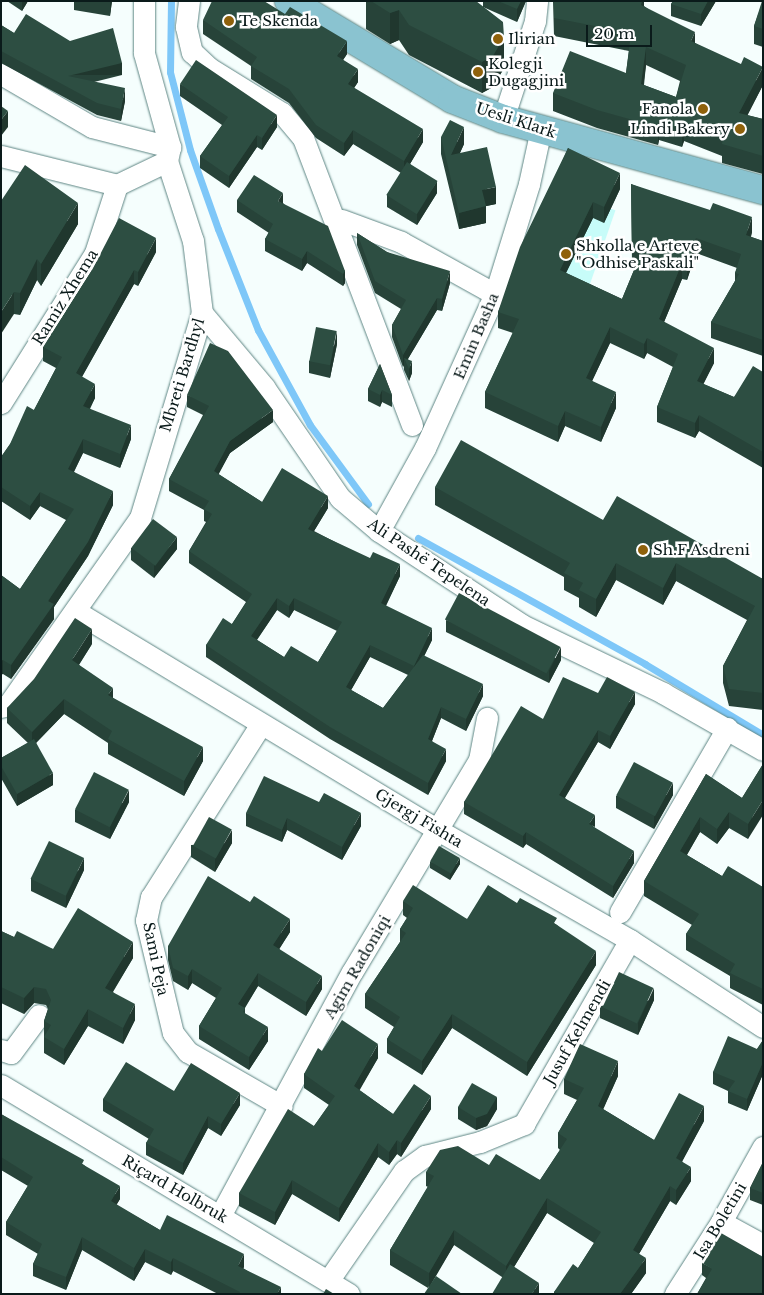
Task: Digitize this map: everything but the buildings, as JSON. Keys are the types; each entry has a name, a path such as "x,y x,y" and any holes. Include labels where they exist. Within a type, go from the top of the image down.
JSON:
{"main road":[{"name":"Uesli Klark","path":"289,1 452,99 503,119 763,190"}],"street":[{"name":"Mbreti Bardhyl","path":"1,708 8,705 140,518 202,313 193,241 168,154 144,53 144,1"},
{"path":"189,1 186,27 192,52 209,68 282,113 303,138 314,160 412,425"},
{"path":"503,119 535,22 536,1"},
{"path":"1,74 92,127 168,154"},
{"name":"Emin Basha","path":"379,531 425,448 495,294 529,184 541,128"},
{"path":"1,156 117,185 168,154"},
{"name":"Ramiz Xhema","path":"1,403 95,253 117,185"},
{"path":"342,220 401,242 495,294"},
{"name":"Ali Pashë Tepelena","path":"202,313 264,387 340,498 379,531 522,625 594,658 727,728 763,750"},
{"name":"Gjergj Fishta","path":"75,611 438,830 630,940 763,1027"},
{"name":"Agim Radoniqi","path":"221,1214 282,1106 352,972 479,760 487,718"},
{"name":"Sami Peja","path":"261,724 151,897 146,920 174,1032 188,1052 282,1106"},
{"path":"620,912 727,728"},
{"name":"Jusuf Kelmendi","path":"328,1281 404,1172 425,1156 480,1142 524,1124 630,940"},
{"path":"1,1050 10,1053 39,1015"},
{"name":"Riçard Holbruk","path":"1,1085 221,1214 349,1294"},
{"name":"Isa Boletini","path":"675,1294 721,1222 763,1147"},
{"path":"721,1222 763,1245"}],"shaded area":[{"name":"Shkolla e Arteve \"Odhise Paskali\"","path":"554,189 615,210 578,320 516,299"}],"waterway":[{"path":"171,1 170,72 190,150 218,229 258,330 310,425 368,504"},
{"path":"418,538 645,664 763,735"}],"place":[{"name":"Te Skenda","path":"229,21"},
{"name":"Ilirian","path":"498,39"},
{"name":"Kolegji Dugagjini","path":"478,72"},
{"name":"Fanola","path":"703,109"},
{"name":"Lindi Bakery","path":"740,129"},
{"name":"Shkolla e Arteve \"Odhise Paskali\"","path":"566,254"},
{"name":"Sh.F Asdreni","path":"643,550"}]}
